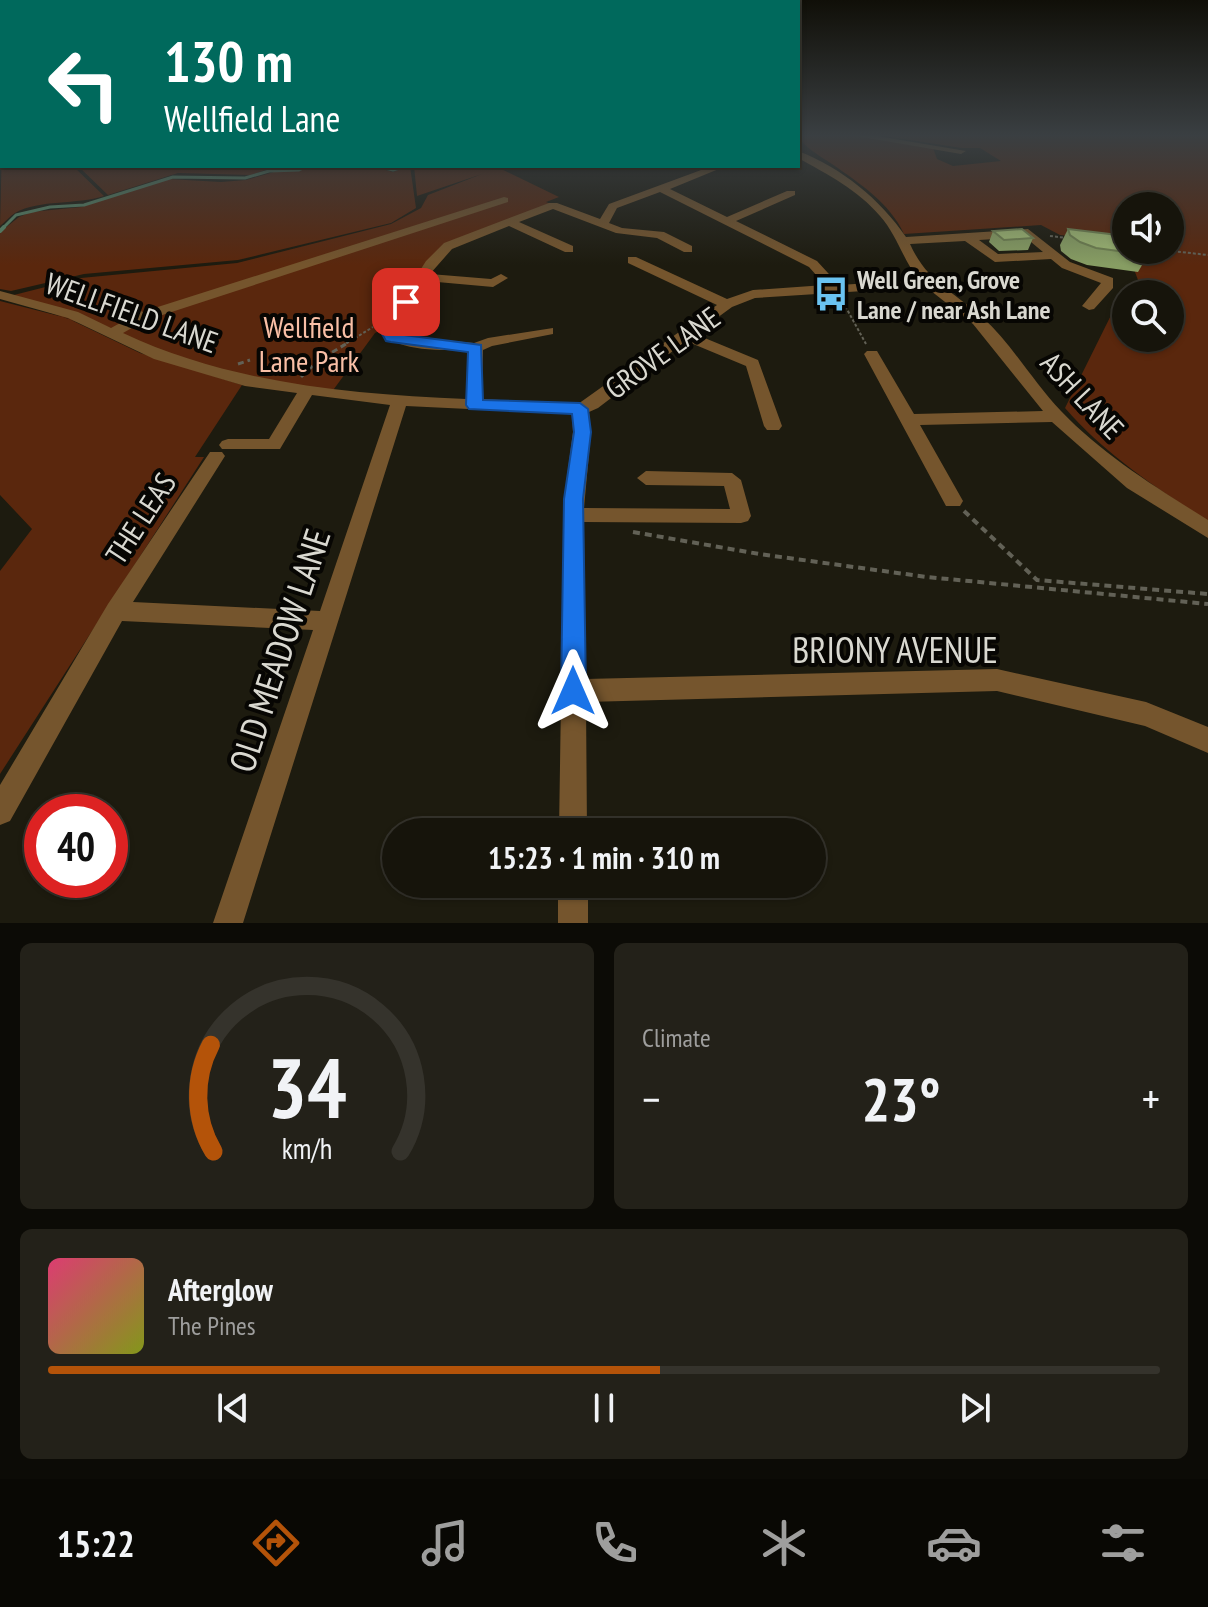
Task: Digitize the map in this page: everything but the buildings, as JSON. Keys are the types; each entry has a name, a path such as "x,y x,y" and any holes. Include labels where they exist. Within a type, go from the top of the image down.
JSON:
{"street":[{"path":"603,223 613,206 685,179"},
{"name":"ASH LANE","path":"843,179 884,213 903,241 913,264 929,283 978,321 1056,416 1134,483 1208,530"},
{"path":"660,188 813,264 834,287"},
{"path":"727,221 791,193"},
{"path":"114,332 139,318 504,200"},
{"path":"548,331 488,342 476,348 455,343 397,340 391,338 388,332 422,277 448,246 553,205 620,231 660,235 688,249"},
{"path":"507,221 569,249"},
{"path":"903,241 1028,233 1066,265 1108,281 1108,285 1089,306"},
{"path":"966,236 995,258 1054,255"},
{"path":"632,260 727,304"},
{"path":"422,277 493,283 501,278"},
{"name":"GROVE LANE","path":"573,818 574,515 582,432 580,409 656,359 727,304 753,294 929,283"},
{"name":"WELLFIELD LANE","path":"0,295 73,315 159,356 245,381 302,385 400,401 580,409"},
{"path":"126,301 139,318"},
{"path":"685,335 753,363 773,426"},
{"path":"474,405 476,348"},
{"path":"872,354 953,501"},
{"name":"THE LEAS","path":"0,811 116,611 222,451 274,445 302,385"},
{"name":"OLD MEADOW LANE","path":"228,923 400,401"},
{"path":"910,420 1056,416"},
{"path":"574,515 741,516 732,480 646,478"},
{"name":"THE LEAS","path":"116,611 326,621"},
{"name":"BRIONY AVENUE","path":"573,691 997,680 1146,714 1208,740"},
{"path":"573,898 573,923"}],"path":[{"path":"1028,233 1070,238"},
{"path":"1184,252 1208,255"},
{"path":"834,287 872,354"},
{"path":"302,385 319,360 380,322 391,324"},
{"path":"232,369 242,361 250,360"},
{"path":"953,501 1037,580 1208,594"},
{"path":"628,531 922,576 1102,597 1208,604"}],"green space":[{"path":"1,179 87,179 104,196 25,209 13,214 0,226"},
{"path":"92,179 159,179 108,195"},
{"path":"168,179 412,179 416,208 391,223 238,260 84,274 11,291 0,289 0,232 19,217 31,212 81,207"},
{"path":"415,179 467,179 417,196"},
{"name":"Wellfield Lane Park","path":"469,179 522,179 559,197 546,202 553,205 448,246 386,328 375,333 331,393 245,381 6,297 81,278 237,263 391,224 421,208 428,195"},
{"path":"853,179 1208,179 1208,521 1115,456 1065,408 1112,313 1112,352 1184,352 1184,280 1138,280 1135,272 1138,264 1184,264 1184,192 1112,192 1112,241 1060,235 1041,225 904,234 891,213"},
{"path":"0,301 67,318 140,353 242,385 195,457 204,457 0,774 0,571 32,529 0,495"}],"waterway":[{"path":"0,231 16,215 50,207 84,205 166,179"}],"place":[{"name":"Well Green, Grove Lane / near Ash Lane","path":"831,294"}],"route":[{"path":"406,302 391,324 388,332 391,338 455,343 476,348 474,405 580,409 582,432 574,499 573,691"}]}
